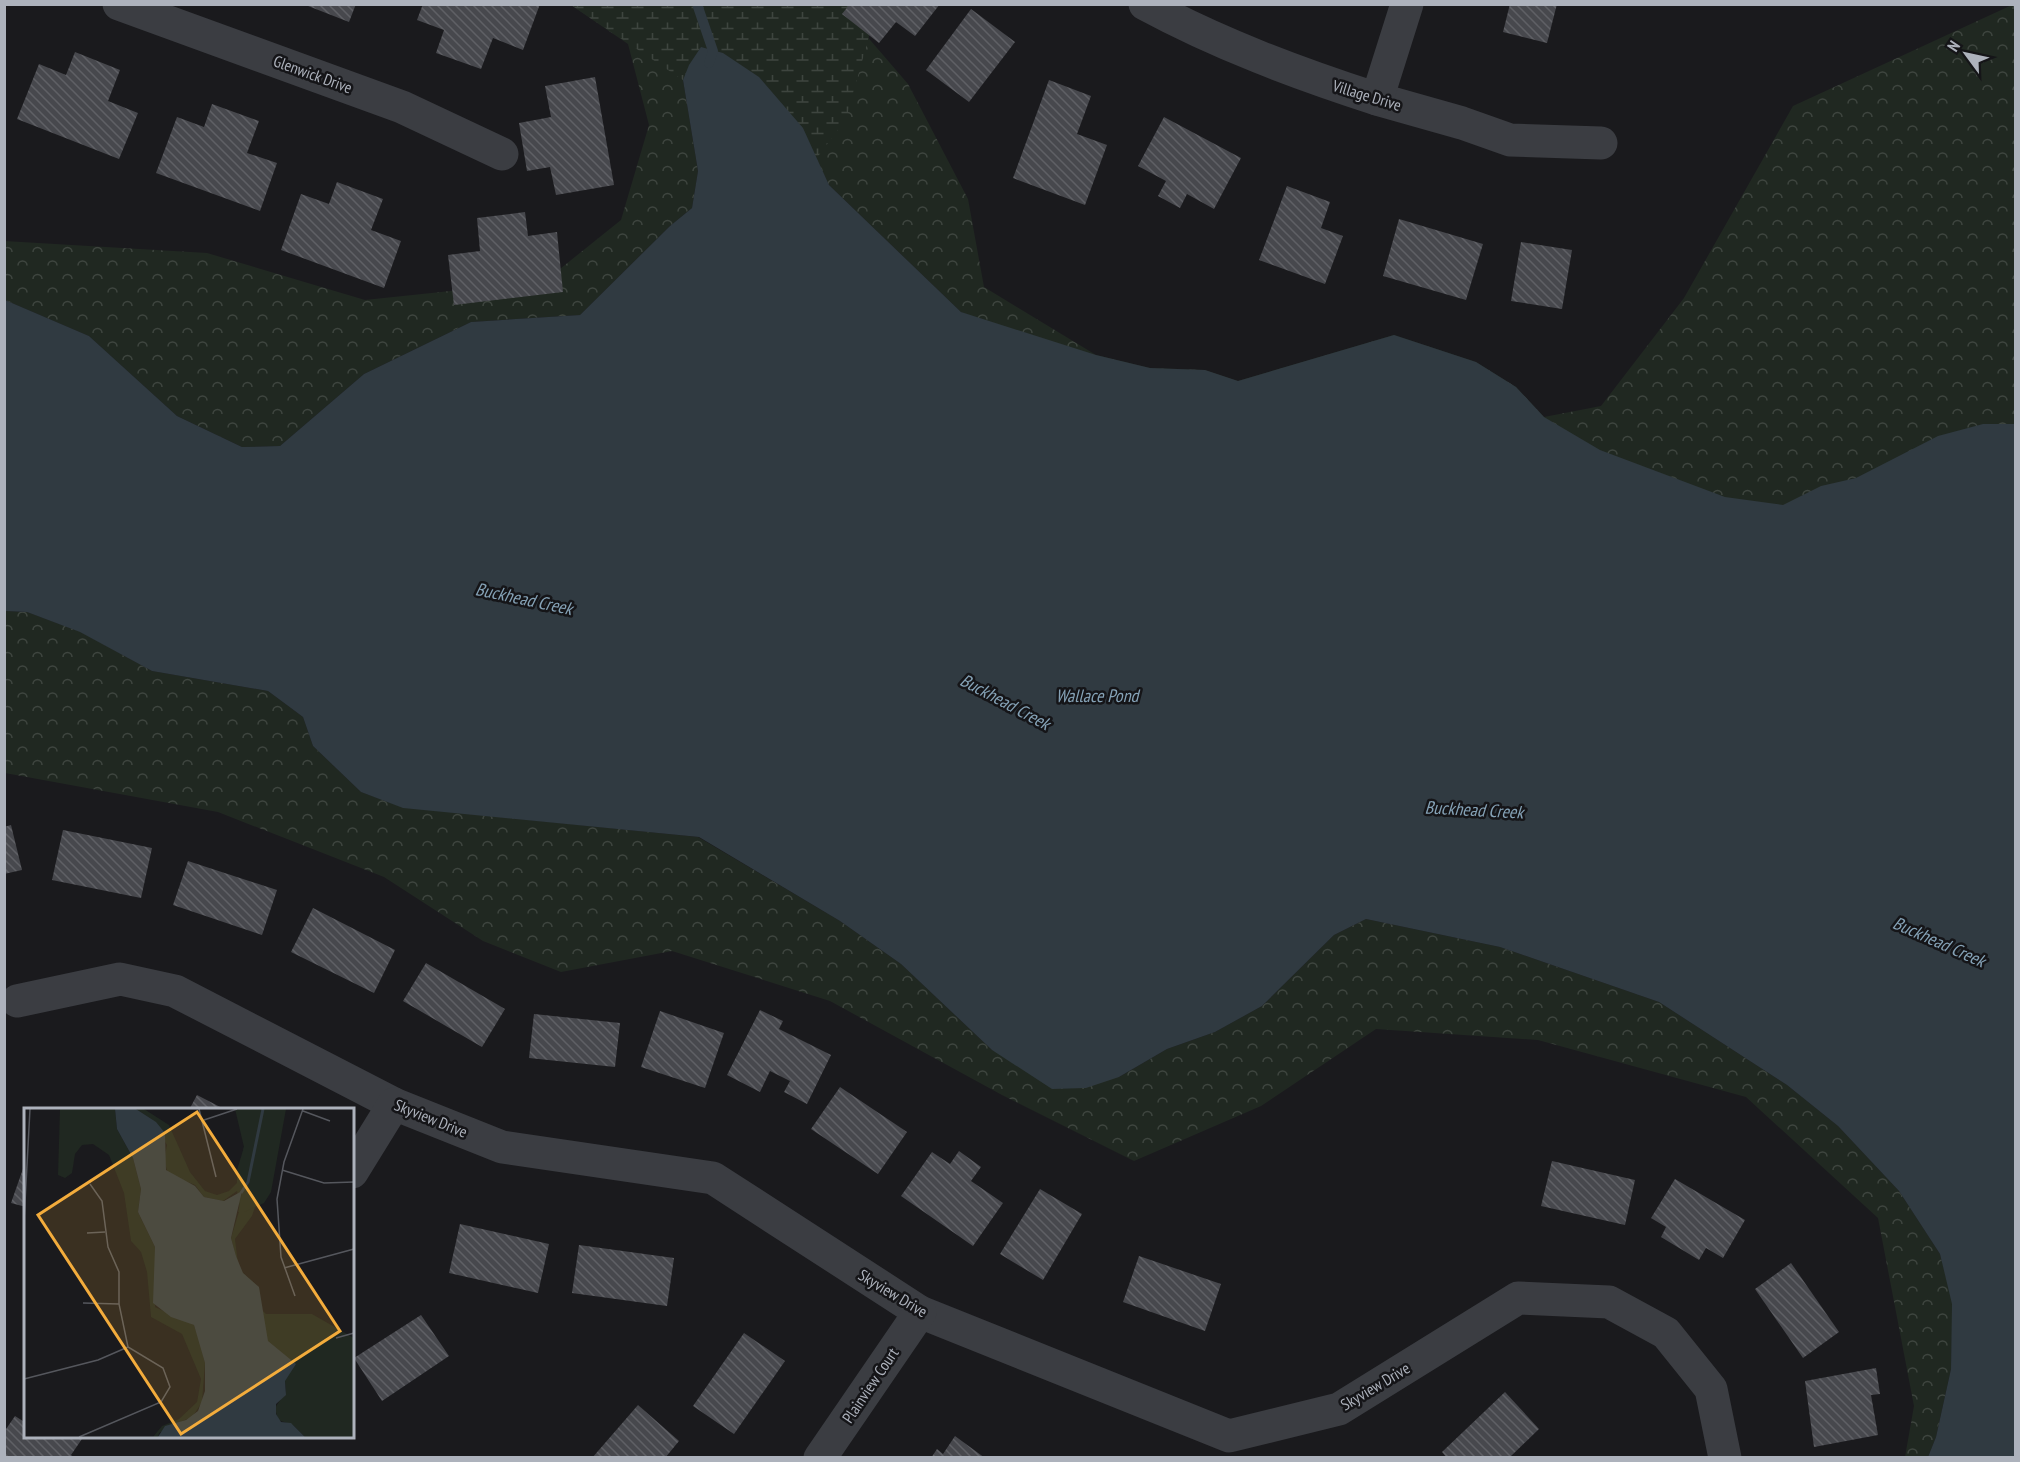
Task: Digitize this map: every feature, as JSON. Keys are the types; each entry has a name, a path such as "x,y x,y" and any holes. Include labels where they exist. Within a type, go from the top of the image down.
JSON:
{"street":[{"name":"Glenwick Drive","path":"119,4 402,107 502,154"},
{"name":"Village Drive","path":"1145,4 1184,25 1291,70 1510,140 1600,143"},
{"path":"1377,99 1407,4"},
{"name":"Skyview Drive","path":"17,1000 120,979 175,991 394,1104 502,1147 713,1178 920,1312 1229,1447 1339,1409 1518,1298 1609,1302 1666,1333 1711,1389 1725,1458"},
{"path":"354,1169 394,1104"},
{"name":"Plainview Court","path":"820,1458 920,1312"}],"green space":[{"path":"878,4 846,119 816,159 803,128 713,51 701,47 689,65 683,80 571,5"},
{"path":"571,5 840,5 908,84 968,199 984,287 1096,355 1150,368 1205,370 1238,381 1394,335 1476,362 1516,387 1544,417 1601,406 1684,298 1793,106 2015,5 2015,549 1350,501 961,312 829,185 816,159 683,80 698,171 692,208 670,226 580,315 471,322 364,374 280,446 242,447 177,416 89,336 5,300 4,241 207,253 365,300 545,281 621,220 649,125 628,44"},
{"path":"5,611 27,612 81,632 152,671 268,691 303,717 313,746 361,792 402,807 698,837 840,921 901,964 992,1050 1119,1077 1167,1049 1215,1032 1262,1006 1334,935 1366,919 1500,947 1659,1002 1787,1085 1838,1126 1899,1191 1940,1254 1953,1303 1951,1369 1936,1437 1928,1457 1905,1457 1914,1406 1878,1218 1746,1097 1538,1040 1376,1029 1261,1106 1134,1161 1002,1095 830,1001 672,951 561,972 483,941 384,877 218,812 5,773"}],"water":[{"name":"Wallace Pond","path":"701,47 723,53 759,77 803,128 829,185 961,312 1096,355 1150,368 1205,370 1238,381 1394,335 1476,362 1516,387 1544,417 1600,450 1725,497 1783,505 1821,486 1856,478 1938,436 1983,424 2015,424 2015,1457 1928,1457 1936,1437 1951,1369 1952,1304 1940,1254 1899,1191 1838,1126 1787,1085 1659,1002 1500,947 1366,919 1334,935 1262,1006 1215,1032 1167,1049 1119,1077 1086,1088 1052,1089 992,1050 901,964 840,921 699,837 403,808 361,792 313,746 303,717 268,691 152,671 80,632 27,612 5,611 5,300 89,336 177,416 242,447 280,446 364,374 471,322 580,315 670,226 692,208 698,171 683,80 689,65"}],"building":[{"path":"303,4 356,4 349,22"},
{"path":"423,4 540,4 523,50 493,38 481,69 436,53 444,30 417,20"},
{"path":"850,4 940,4 915,36 896,22 879,43 842,14"},
{"path":"1510,4 1557,4 1547,43 1503,32"},
{"path":"971,9 1015,42 969,102 926,70"},
{"path":"75,52 120,70 108,101 138,113 119,159 17,119 39,64 66,75"},
{"path":"595,77 614,185 556,195 550,167 527,171 519,123 551,117 545,86"},
{"path":"1049,80 1091,96 1077,134 1107,145 1085,205 1013,178"},
{"path":"212,104 259,121 247,153 277,163 260,211 156,173 177,117 204,127"},
{"path":"1164,117 1241,158 1214,209 1187,194 1180,208 1158,196 1166,181 1138,166"},
{"path":"337,182 383,199 371,230 401,241 384,288 281,250 301,194 329,204"},
{"path":"1287,186 1330,202 1321,228 1343,236 1325,284 1259,260"},
{"path":"525,212 528,236 557,232 563,292 454,305 448,255 480,251 477,218"},
{"path":"1399,219 1483,244 1466,300 1383,276"},
{"path":"1521,242 1572,250 1562,309 1511,301"},
{"path":"11,825 22,870 4,874 4,827"},
{"path":"63,830 152,848 141,898 52,880"},
{"path":"188,861 277,890 262,935 173,905"},
{"path":"313,908 395,950 374,993 291,952"},
{"path":"426,963 505,1009 482,1047 403,1001"},
{"path":"760,1010 783,1021 779,1029 831,1055 807,1104 784,1092 790,1081 770,1071 760,1092 727,1075"},
{"path":"660,1011 724,1033 705,1088 641,1067"},
{"path":"534,1014 620,1023 615,1067 529,1058"},
{"path":"840,1087 907,1132 878,1174 811,1129"},
{"path":"197,1095 222,1108 190,1108"},
{"path":"959,1151 981,1167 971,1181 1003,1203 973,1246 901,1196 932,1152 950,1164"},
{"path":"1552,1161 1635,1180 1625,1225 1541,1206"},
{"path":"24,1166 24,1206 11,1203"},
{"path":"1675,1179 1745,1220 1723,1258 1706,1248 1699,1260 1661,1237 1666,1227 1651,1218"},
{"path":"1040,1189 1082,1214 1043,1280 1000,1254"},
{"path":"460,1224 549,1244 538,1293 449,1273"},
{"path":"579,1245 674,1258 667,1306 572,1293"},
{"path":"1139,1256 1221,1284 1205,1331 1123,1302"},
{"path":"1791,1263 1839,1332 1803,1358 1755,1289"},
{"path":"421,1315 449,1356 382,1401 354,1358"},
{"path":"744,1333 785,1361 734,1434 693,1406"},
{"path":"1876,1368 1880,1394 1871,1395 1878,1435 1814,1447 1805,1381"},
{"path":"1505,1392 1539,1429 1509,1458 1447,1458 1442,1452"},
{"path":"638,1405 679,1441 665,1458 592,1458"},
{"path":"15,1416 24,1422 24,1438 83,1438 71,1455 75,1458 4,1458 4,1432"},
{"path":"955,1436 985,1458 931,1458 937,1449 943,1454"}],"waterway":[{"path":"697,4 713,51 709,63"}],"water label":[{"name":"Buckhead Creek","path":"524,599"},
{"name":"Buckhead Creek","path":"1005,702"},
{"name":"Buckhead Creek","path":"1474,810"},
{"name":"Buckhead Creek","path":"1939,942"}]}
